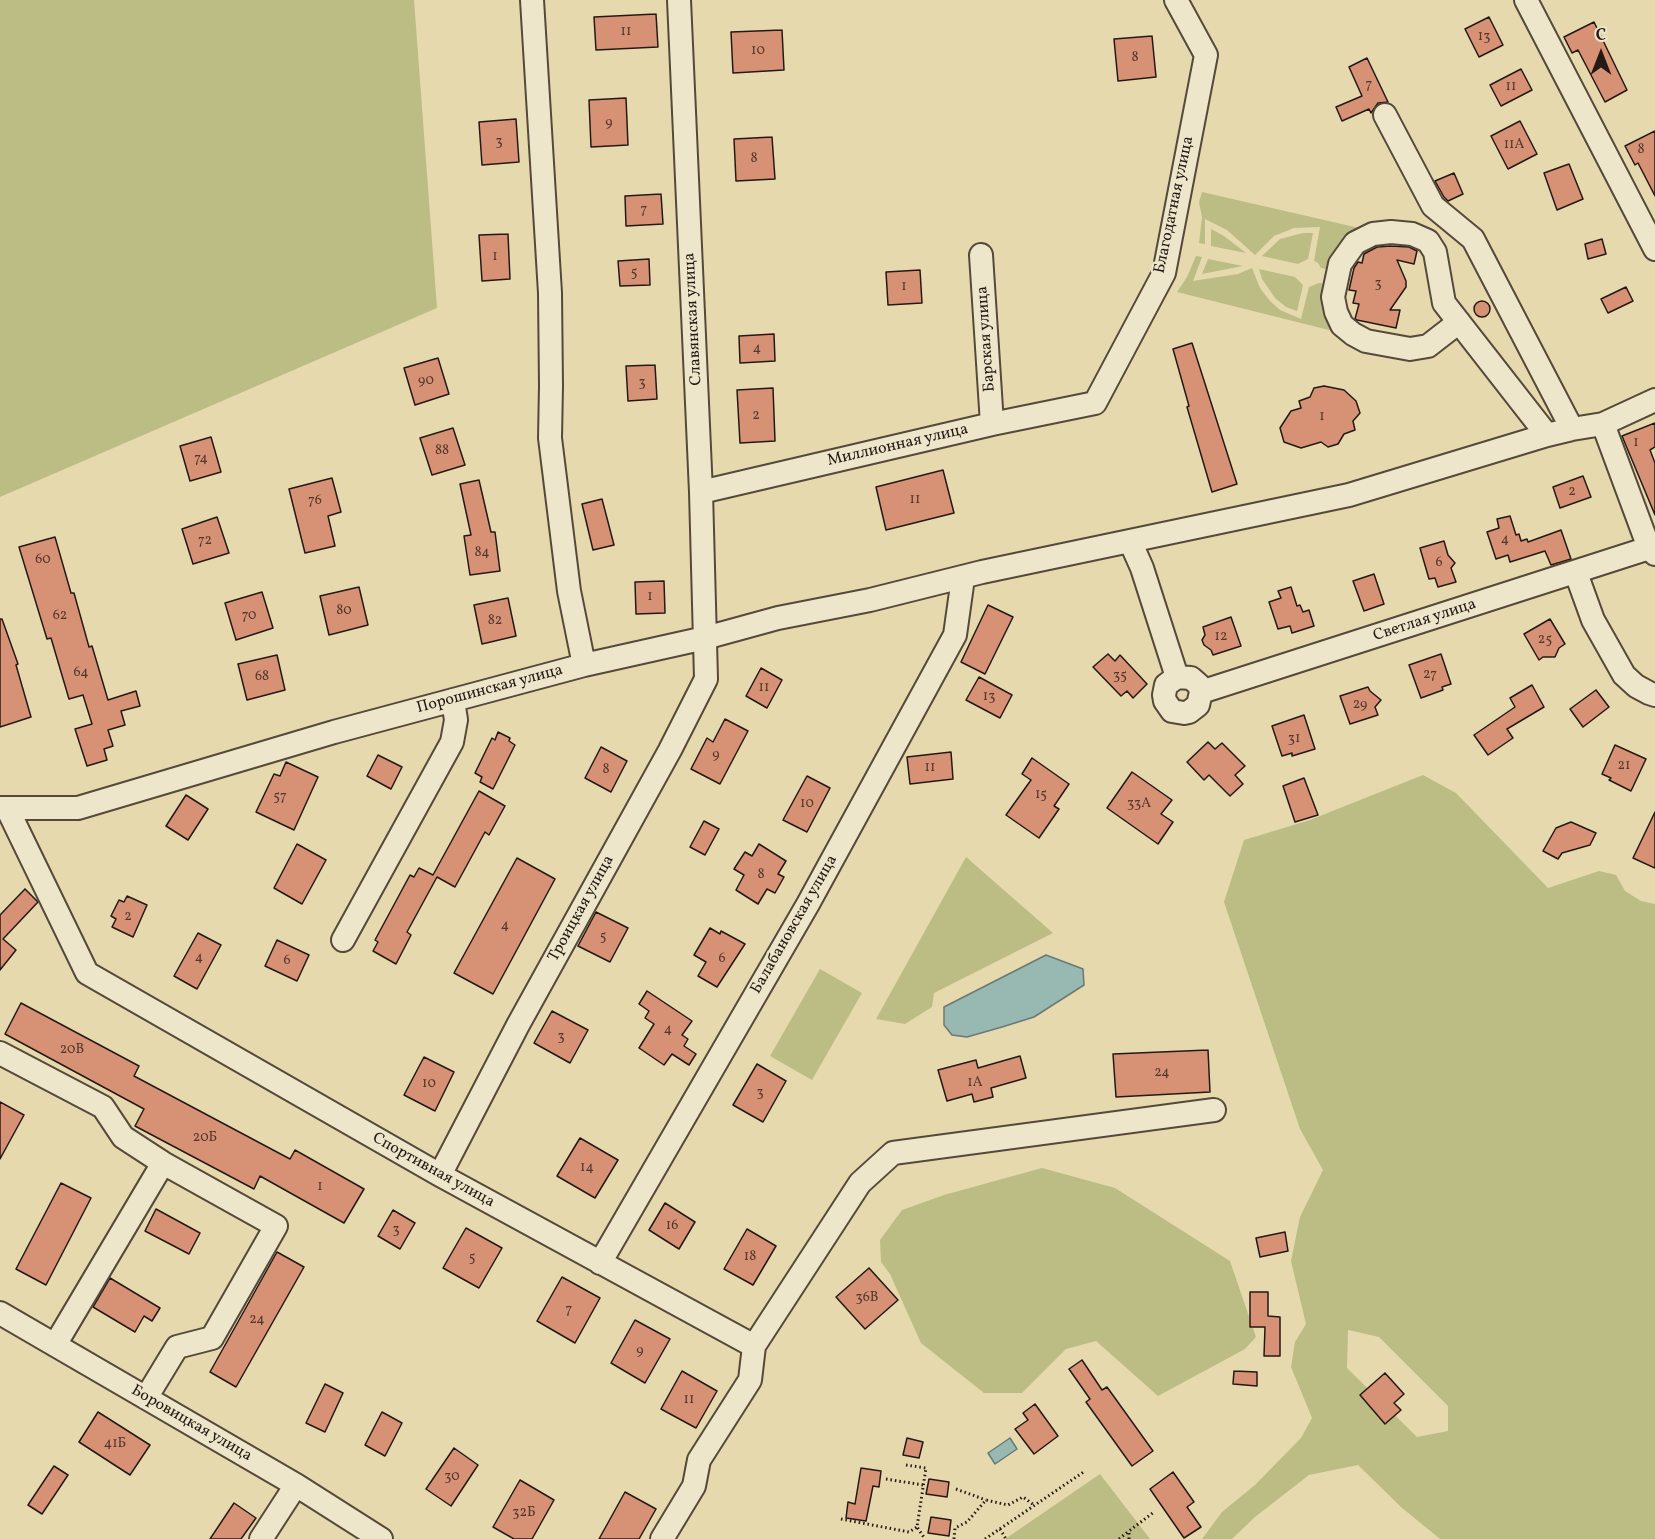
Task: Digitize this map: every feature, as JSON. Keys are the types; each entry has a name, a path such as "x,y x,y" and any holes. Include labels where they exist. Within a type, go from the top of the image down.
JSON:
{"street":[{"path":"532,0 550,293 550,438 569,591 584,666"},
{"name":"Славянская улица","path":"679,0 701,492 705,638"},
{"name":"Благодатная улица","path":"1095,404 1164,273 1206,55 1176,0"},
{"path":"1526,0 1655,249"},
{"path":"1385,116 1433,206 1473,239 1572,429"},
{"path":"1459,322 1428,346 1410,349 1366,341 1342,325 1336,312 1333,297 1340,264 1355,243 1373,234 1391,232 1412,234 1428,241 1435,252 1444,303 1459,322 1547,435"},
{"name":"Барская улица","path":"981,255 992,424"},
{"name":"Порошинская улица","path":"3,808 78,807 334,732 778,618 1349,495 1547,435 1603,424 1655,400"},
{"name":"Миллионная улица","path":"701,492 992,424 1095,404"},
{"name":"Светлая улица","path":"1201,692 1652,551 1603,424"},
{"path":"1130,541 1142,568 1177,677"},
{"path":"1576,573 1593,620 1624,675 1636,686 1655,695"},
{"name":"Балабановская улица","path":"600,1263 808,904 955,635 972,575"},
{"name":"Троицкая улица","path":"440,1175 518,1025 670,750 706,679 705,638"},
{"path":"1177,677 1191,678 1199,685 1201,692 1201,698 1195,709 1184,713 1172,711 1164,695 1166,685 1177,677"},
{"path":"343,940 452,742 456,720 453,700"},
{"name":"Спортивная улица","path":"3,808 87,973 440,1175 754,1346"},
{"path":"0,1053 103,1107 123,1137 276,1226 212,1338 177,1347 146,1398"},
{"path":"662,1539 694,1486 699,1460 750,1380 754,1346 860,1183 893,1153 1214,1110"},
{"path":"55,1345 163,1162"},
{"name":"Боровицкая улица","path":"0,1313 296,1485 381,1539"},
{"path":"261,1539 296,1485"}],"path":[{"path":"906,1465 926,1468 917,1527 925,1539"},
{"path":"985,1539 1085,1471"},
{"path":"886,1479 923,1485"},
{"path":"956,1490 1008,1505 1023,1497 1034,1506"},
{"path":"954,1539 955,1528 967,1522 986,1500"},
{"path":"1119,1539 1154,1512"},
{"path":"841,1519 909,1532 917,1527"},
{"path":"1000,1529 1006,1539"},
{"path":"1129,1539 1130,1531"}],"green space":[{"path":"0,0 414,0 437,308 0,497"},
{"path":"1202,192 1368,230 1330,270 1321,268 1314,261 1320,227 1294,228 1274,236 1255,255 1227,230 1205,219 1205,244 1199,243 1202,217 1199,202"},
{"path":"1211,229 1224,236 1246,253 1211,246"},
{"path":"1313,233 1308,259 1298,264 1262,256 1280,239"},
{"path":"1196,256 1202,257 1193,281 1238,274 1252,268 1260,288 1270,301 1280,310 1301,319 1309,287 1319,283 1327,284 1337,332 1177,292 1187,277"},
{"path":"1208,259 1243,266 1202,274"},
{"path":"1259,269 1295,277 1303,285 1297,311 1286,307 1275,298 1262,279"},
{"path":"1423,775 1456,793 1548,888 1599,871 1616,875 1625,891 1641,901 1655,904 1655,1539 1440,1539 1401,1507 1358,1465 1309,1475 1255,1517 1232,1539 1202,1539 1222,1512 1255,1485 1301,1438 1312,1418 1291,1367 1295,1342 1306,1324 1291,1261 1300,1217 1323,1170 1300,1129 1224,902 1244,840 1310,820","holes":["1348,1330 1379,1337 1448,1406 1448,1431 1417,1437 1347,1368"]},
{"path":"966,857 1053,933 934,993 932,1007 905,1024 876,1019"},
{"path":"820,969 862,993 812,1080 770,1056"},
{"path":"1042,1168 1115,1188 1230,1261 1256,1337 1245,1349 1158,1396 1096,1341 1066,1349 1022,1393 984,1393 921,1343 890,1274 881,1262 880,1240 902,1210 944,1195"},
{"path":"1100,1474 1150,1539 1005,1539"}],"water":[{"path":"1046,955 1083,969 1084,985 1034,1017 967,1037 952,1035 944,1025 944,1007"},
{"path":"1010,1438 1017,1449 995,1464 988,1453"}],"building":[{"path":"656,14 658,47 596,50 594,17"},
{"path":"1489,17 1503,45 1479,57 1465,29"},
{"path":"1594,22 1627,90 1605,102 1578,50 1572,53 1564,37"},
{"path":"782,30 784,70 733,73 731,32"},
{"path":"1152,36 1156,77 1118,81 1114,39"},
{"path":"1367,58 1388,102 1378,103 1371,113 1369,109 1342,121 1336,107 1362,96 1349,67"},
{"path":"1521,69 1532,90 1501,106 1490,85"},
{"path":"626,98 628,145 591,147 589,100"},
{"path":"516,119 519,162 482,165 479,122"},
{"path":"1520,121 1537,154 1508,169 1491,136"},
{"path":"1655,131 1655,196 1638,163 1635,165 1625,146"},
{"path":"772,137 775,179 736,181 734,139"},
{"path":"1569,164 1583,199 1557,210 1544,173"},
{"path":"1454,173 1463,194 1448,201 1435,181"},
{"path":"661,194 663,224 626,226 625,196"},
{"path":"508,234 510,279 482,281 479,235"},
{"path":"1602,239 1606,254 1588,259 1585,244"},
{"path":"1377,247 1409,247 1417,251 1414,264 1397,260 1406,281 1406,287 1390,310 1400,310 1396,328 1355,319 1359,304 1353,303 1356,291 1349,290 1354,268 1358,262 1362,263 1364,254"},
{"path":"649,259 650,285 620,286 618,261"},
{"path":"920,270 922,303 888,305 886,272"},
{"path":"1626,287 1633,301 1608,313 1601,299"},
{"path":"1482,301 1488,303 1490,309 1488,315 1482,317 1476,315 1474,309 1476,303"},
{"path":"774,334 775,361 740,363 739,336"},
{"path":"1192,343 1237,484 1212,492 1173,349"},
{"path":"438,358 449,394 415,405 404,368"},
{"path":"655,365 657,399 628,401 626,366"},
{"path":"1324,386 1344,390 1356,401 1360,413 1353,421 1355,430 1344,434 1338,444 1328,447 1321,442 1301,448 1284,442 1280,428 1291,411 1301,408 1299,401 1310,397 1314,388"},
{"path":"773,388 775,441 740,443 737,390"},
{"path":"1655,423 1655,447 1650,450 1655,463 1655,515 1622,436"},
{"path":"453,428 465,465 432,475 420,438"},
{"path":"211,437 221,472 190,481 180,446"},
{"path":"943,470 954,513 886,530 876,487"},
{"path":"1583,476 1591,497 1560,508 1553,487"},
{"path":"332,478 341,512 328,516 335,546 305,553 289,489"},
{"path":"479,480 491,532 495,532 500,571 470,575 464,536 471,535 460,484"},
{"path":"602,499 614,545 593,550 582,504"},
{"path":"1510,516 1516,535 1519,534 1521,541 1527,539 1528,542 1561,530 1571,559 1551,565 1545,551 1510,562 1508,555 1496,559 1487,532 1499,528 1497,519"},
{"path":"217,517 229,553 193,564 182,529"},
{"path":"55,537 71,593 74,593 89,647 92,646 108,700 136,691 140,706 121,711 125,725 108,730 113,746 104,749 107,760 87,766 75,729 92,724 83,695 69,699 51,638 47,639 19,547"},
{"path":"1444,541 1448,555 1455,563 1451,568 1456,582 1438,587 1435,578 1429,579 1420,548"},
{"path":"1374,574 1384,604 1364,611 1353,581"},
{"path":"664,581 665,613 636,614 635,582"},
{"path":"359,587 368,625 329,635 320,596"},
{"path":"1291,587 1297,606 1300,605 1303,612 1309,610 1314,626 1292,633 1290,626 1278,629 1269,602 1281,598 1278,591"},
{"path":"262,592 273,628 236,640 225,603"},
{"path":"508,598 516,636 482,644 474,605"},
{"path":"988,605 1013,617 985,674 961,662"},
{"path":"1231,617 1241,646 1213,655 1202,640 1205,635 1203,627"},
{"path":"0,619 2,619 18,664 16,665 31,717 0,727"},
{"path":"1550,619 1565,644 1559,648 1555,657 1543,657 1539,660 1524,634"},
{"path":"1108,654 1115,661 1120,655 1147,684 1133,698 1127,691 1121,696 1093,667"},
{"path":"1441,654 1451,684 1442,687 1443,690 1421,698 1409,665"},
{"path":"277,655 285,690 247,700 238,664"},
{"path":"761,668 782,680 767,708 746,696"},
{"path":"979,677 1012,695 1000,718 966,700"},
{"path":"1532,685 1544,707 1507,729 1513,738 1488,755 1474,735 1515,707 1510,698"},
{"path":"1368,687 1381,700 1375,707 1378,715 1350,724 1340,696"},
{"path":"1596,690 1609,707 1583,727 1570,709"},
{"path":"1304,715 1315,749 1292,756 1292,753 1282,756 1272,726"},
{"path":"725,719 748,731 720,784 691,769 707,738 713,742"},
{"path":"498,732 510,738 509,741 515,745 493,789 480,782 482,777 475,773 492,738 495,740"},
{"path":"1208,742 1215,749 1222,743 1245,766 1235,775 1243,784 1230,796 1209,775 1204,780 1187,762"},
{"path":"1615,745 1646,759 1631,791 1602,774"},
{"path":"601,747 627,761 611,792 585,778"},
{"path":"951,752 953,779 910,784 907,757"},
{"path":"378,755 402,767 391,789 367,776"},
{"path":"1032,758 1069,784 1054,806 1059,809 1039,838 1006,815 1031,780 1022,774"},
{"path":"286,762 318,777 294,830 256,812 274,774 280,776"},
{"path":"1132,772 1172,800 1161,814 1173,822 1158,844 1107,808"},
{"path":"807,776 830,788 807,832 783,820"},
{"path":"1304,778 1318,815 1295,822 1283,786"},
{"path":"479,791 505,806 489,835 485,832 455,887 437,877 407,932 411,935 396,964 373,951 378,942 375,940 410,875 414,877 419,868 433,875"},
{"path":"186,795 208,809 188,840 166,826"},
{"path":"1655,812 1655,868 1633,858"},
{"path":"704,821 719,829 705,855 690,847"},
{"path":"1571,822 1596,833 1590,845 1562,853 1558,859 1543,851 1556,828"},
{"path":"297,844 326,860 302,904 274,888"},
{"path":"759,844 786,861 778,874 784,877 775,893 767,889 758,904 736,890 744,875 734,869 745,852 752,856"},
{"path":"517,858 555,879 493,994 454,973"},
{"path":"25,889 38,902 3,939 16,950 0,970 0,915"},
{"path":"127,896 147,905 133,937 112,927 116,919 111,916 119,900 124,902"},
{"path":"596,912 628,928 610,962 578,946"},
{"path":"710,928 720,934 721,931 745,944 717,987 698,976 706,962 694,955"},
{"path":"198,933 221,945 197,989 174,976"},
{"path":"277,940 309,955 297,981 265,966"},
{"path":"647,991 692,1021 682,1035 688,1039 684,1046 696,1054 689,1065 672,1054 664,1065 639,1048 654,1024 645,1018 649,1011 639,1004"},
{"path":"21,1003 139,1066 134,1076 290,1159 295,1150 364,1189 344,1223 260,1176 254,1189 135,1126 144,1109 5,1034"},
{"path":"552,1011 588,1030 570,1063 534,1043"},
{"path":"1208,1050 1210,1092 1116,1097 1113,1054"},
{"path":"1020,1056 1026,1078 991,1088 993,1097 974,1102 972,1094 947,1101 938,1070 976,1060 978,1068"},
{"path":"424,1057 454,1072 435,1111 404,1095"},
{"path":"757,1064 786,1081 763,1122 733,1105"},
{"path":"0,1102 24,1115 0,1159"},
{"path":"580,1138 618,1160 595,1198 557,1176"},
{"path":"61,1183 91,1198 46,1285 16,1269"},
{"path":"665,1203 695,1222 679,1249 649,1230"},
{"path":"156,1209 200,1233 189,1254 145,1231"},
{"path":"393,1210 415,1223 400,1249 378,1236"},
{"path":"466,1228 502,1248 479,1288 443,1268"},
{"path":"747,1229 776,1246 753,1285 724,1269"},
{"path":"1285,1232 1288,1251 1260,1257 1256,1238"},
{"path":"277,1252 304,1267 236,1387 210,1372"},
{"path":"869,1268 898,1300 865,1329 836,1297"},
{"path":"562,1277 600,1298 575,1343 537,1321"},
{"path":"110,1278 160,1308 152,1321 144,1316 135,1332 93,1307"},
{"path":"1250,1292 1268,1292 1268,1316 1280,1317 1280,1356 1264,1356 1265,1327 1250,1327"},
{"path":"635,1320 670,1339 645,1383 611,1363"},
{"path":"1082,1360 1102,1390 1107,1387 1153,1451 1132,1466 1086,1402 1090,1399 1069,1369"},
{"path":"682,1371 717,1391 696,1428 661,1409"},
{"path":"1234,1371 1257,1372 1257,1386 1233,1384"},
{"path":"1385,1373 1404,1394 1394,1403 1401,1410 1385,1424 1360,1395"},
{"path":"325,1384 343,1393 325,1432 306,1423"},
{"path":"1035,1404 1058,1436 1034,1454 1015,1429 1028,1420 1023,1413"},
{"path":"98,1412 150,1445 130,1475 79,1442"},
{"path":"382,1412 402,1423 385,1456 365,1445"},
{"path":"907,1438 923,1442 919,1458 903,1455"},
{"path":"454,1448 478,1465 451,1506 426,1489"},
{"path":"54,1466 68,1475 42,1514 28,1505"},
{"path":"861,1468 881,1471 879,1487 873,1486 866,1521 846,1518 848,1502 855,1504"},
{"path":"1173,1472 1194,1502 1187,1507 1201,1527 1184,1538 1150,1489"},
{"path":"929,1479 949,1482 947,1497 926,1494"},
{"path":"520,1480 554,1500 532,1539 514,1539 493,1527"},
{"path":"625,1492 656,1509 639,1539 599,1539"},
{"path":"234,1503 256,1518 241,1539 210,1539"},
{"path":"931,1517 951,1520 949,1536 928,1533"}]}
